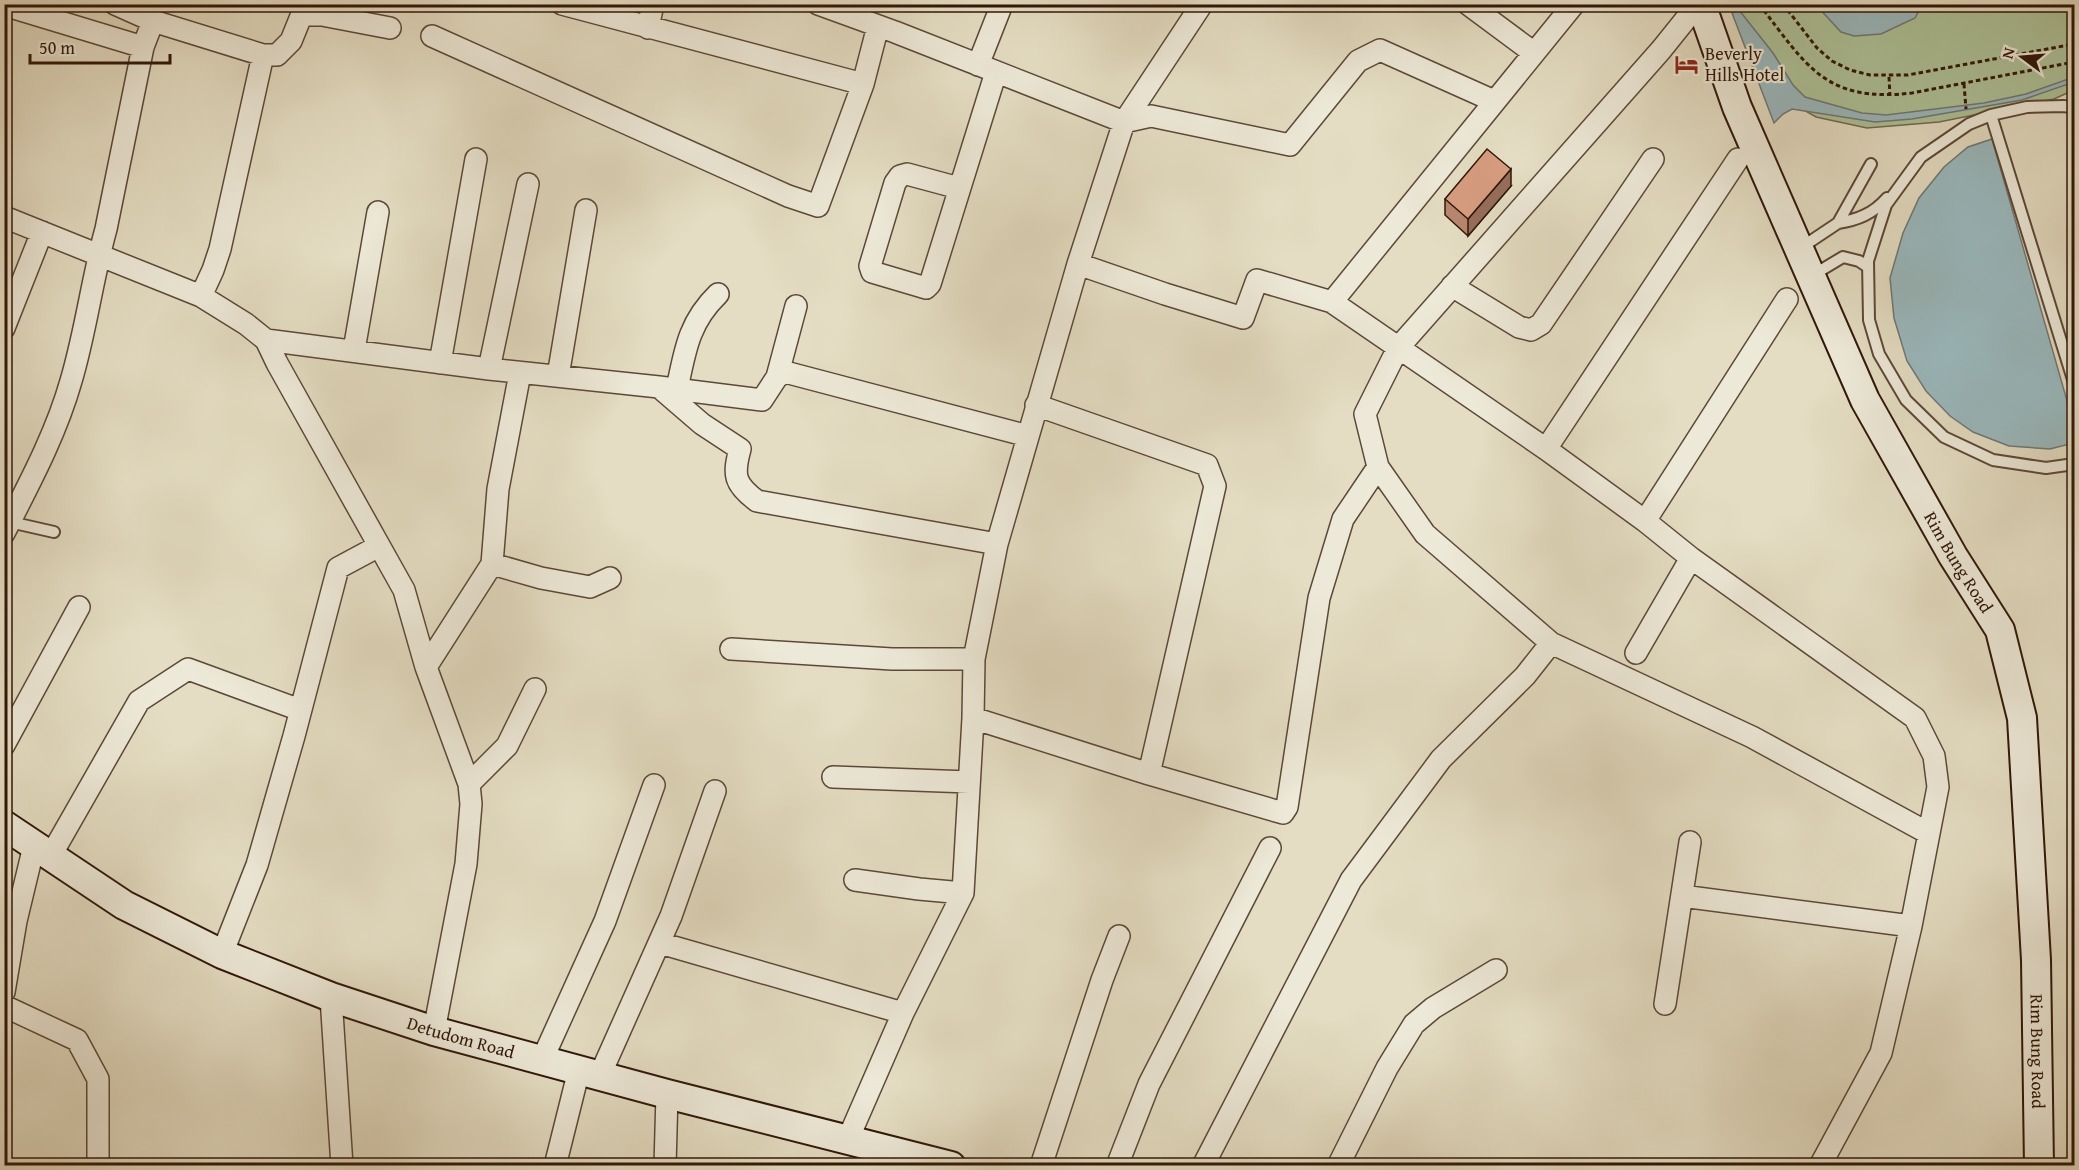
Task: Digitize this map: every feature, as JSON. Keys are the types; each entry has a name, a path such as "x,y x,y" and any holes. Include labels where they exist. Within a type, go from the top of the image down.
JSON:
{"main road":[{"name":"Rim Bung Road","path":"1699,4 1737,107 1865,400 1953,556 2000,630 2022,718 2036,960 2039,1166"},
{"name":"Detudom Road","path":"4,825 124,905 222,954 332,997 434,1031 667,1094 848,1139 900,1159 951,1166"}],"street":[{"path":"115,4 153,21 263,55 277,56 291,41 304,10 390,28"},
{"path":"562,4 862,84"},
{"path":"648,28 653,4"},
{"path":"818,4 1124,122 1151,116 1290,145 1358,60 1380,50 1494,101"},
{"path":"959,188 907,174 900,176 894,183 873,255 870,266 872,272 926,288 930,284 959,188 1002,4"},
{"path":"848,1139 903,1013 963,893 973,718 974,658 997,544 1078,264 1124,122 1202,4"},
{"path":"1468,4 1534,53"},
{"path":"1332,302 1574,4"},
{"path":"1699,4 1398,348 1365,414 1378,467 1425,534 1551,643 1752,737 1928,833"},
{"path":"4,5 143,47"},
{"path":"7,527 49,441 71,382 98,255 106,229 143,47 153,21"},
{"path":"432,36 788,196 818,206 862,84 878,26"},
{"path":"201,296 220,249 263,55"},
{"path":"440,363 476,159"},
{"path":"1452,286 1519,327 1531,330 1541,324 1653,159"},
{"path":"1546,449 1738,159"},
{"path":"489,369 528,184"},
{"path":"558,376 586,210"},
{"path":"354,350 378,212"},
{"path":"4,217 201,296 246,324 266,340 282,373 404,590 426,667 469,784 471,804 466,864 434,1031"},
{"path":"4,328 42,232"},
{"path":"1078,264 1243,318 1257,280 1332,302 1546,449 1645,521 1691,558 1915,718 1934,756 1938,787 1911,926 1881,1053 1820,1166"},
{"path":"668,388 689,334 705,307 718,294"},
{"path":"1645,521 1787,299"},
{"path":"266,340 520,373 762,400 777,377 796,306"},
{"path":"777,377 785,372 1028,436"},
{"path":"426,667 492,564 498,489 520,373"},
{"path":"668,388 702,424 740,449 734,471 742,490 757,501 997,544"},
{"path":"1036,405 1207,465 1215,486 1149,774"},
{"path":"973,718 1149,774 1284,813 1287,807 1319,598 1343,519 1378,467"},
{"path":"222,954 257,865 338,568 379,546"},
{"path":"1636,653 1691,558"},
{"path":"492,564 541,578 590,587 610,578"},
{"path":"4,745 79,607"},
{"path":"1203,1166 1351,880 1441,759 1525,676 1551,643"},
{"path":"731,649 892,659 974,658"},
{"path":"4,992 16,921 42,851 139,700 188,669 300,710"},
{"path":"469,784 507,746 535,689"},
{"path":"833,777 969,782"},
{"path":"542,1060 605,921 654,785"},
{"path":"555,1166 589,1073 660,943 715,791"},
{"path":"1665,1004 1690,842"},
{"path":"1117,1166 1149,1084 1270,848"},
{"path":"855,880 963,893"},
{"path":"1682,896 1911,926"},
{"path":"1041,1166 1102,980 1119,936"},
{"path":"660,943 903,1013"},
{"path":"1338,1166 1387,1068 1414,1024 1433,1008 1496,970"},
{"path":"332,997 342,1166"},
{"path":"4,1006 76,1040 98,1078 98,1166"},
{"path":"665,1166 667,1094"}],"lane":[{"path":"2074,108 2027,107 1991,115 1969,124 1921,157 1886,205 1868,261 1869,320 1879,354 1913,408 1944,437 1993,460 2046,468 2074,464"},
{"path":"1991,115 2074,383"},
{"path":"1838,223 1871,164"},
{"path":"1799,249 1838,223 1854,220 1870,213 1882,204 1911,171"},
{"path":"1811,277 1843,257 1859,261 1868,267"},
{"path":"7,527 54,532"}],"path":[{"path":"1759,4 1812,70 1828,81 1867,94 1890,96 2074,62"},
{"path":"1783,4 1817,48 1832,61 1870,75 1908,75 2074,44"},
{"path":"1889,76 1890,96"},
{"path":"1964,84 1967,112"}],"green space":[{"path":"1728,5 2074,5 2074,90 2054,99 1939,122 1867,128 1816,117 1795,105 1782,92"}],"water":[{"path":"1816,5 1922,5 1915,18 1881,34 1854,36 1841,32"},
{"path":"1739,10 1773,53 1793,85 1805,97 1862,113 1886,115 1984,103 2026,94 2074,77 2074,82 2022,100 1912,119 1875,122 1792,109 1774,123 1732,13"},
{"path":"1992,139 2074,425 2074,443 2050,449 2009,446 1973,432 1950,416 1926,391 1907,361 1894,318 1890,278 1903,233 1919,198 1944,167 1968,147"}],"building":[{"path":"1487,149 1511,169 1468,219 1445,199"}],"place":[{"name":"Beverly Hills Hotel","path":"1687,64"}]}
